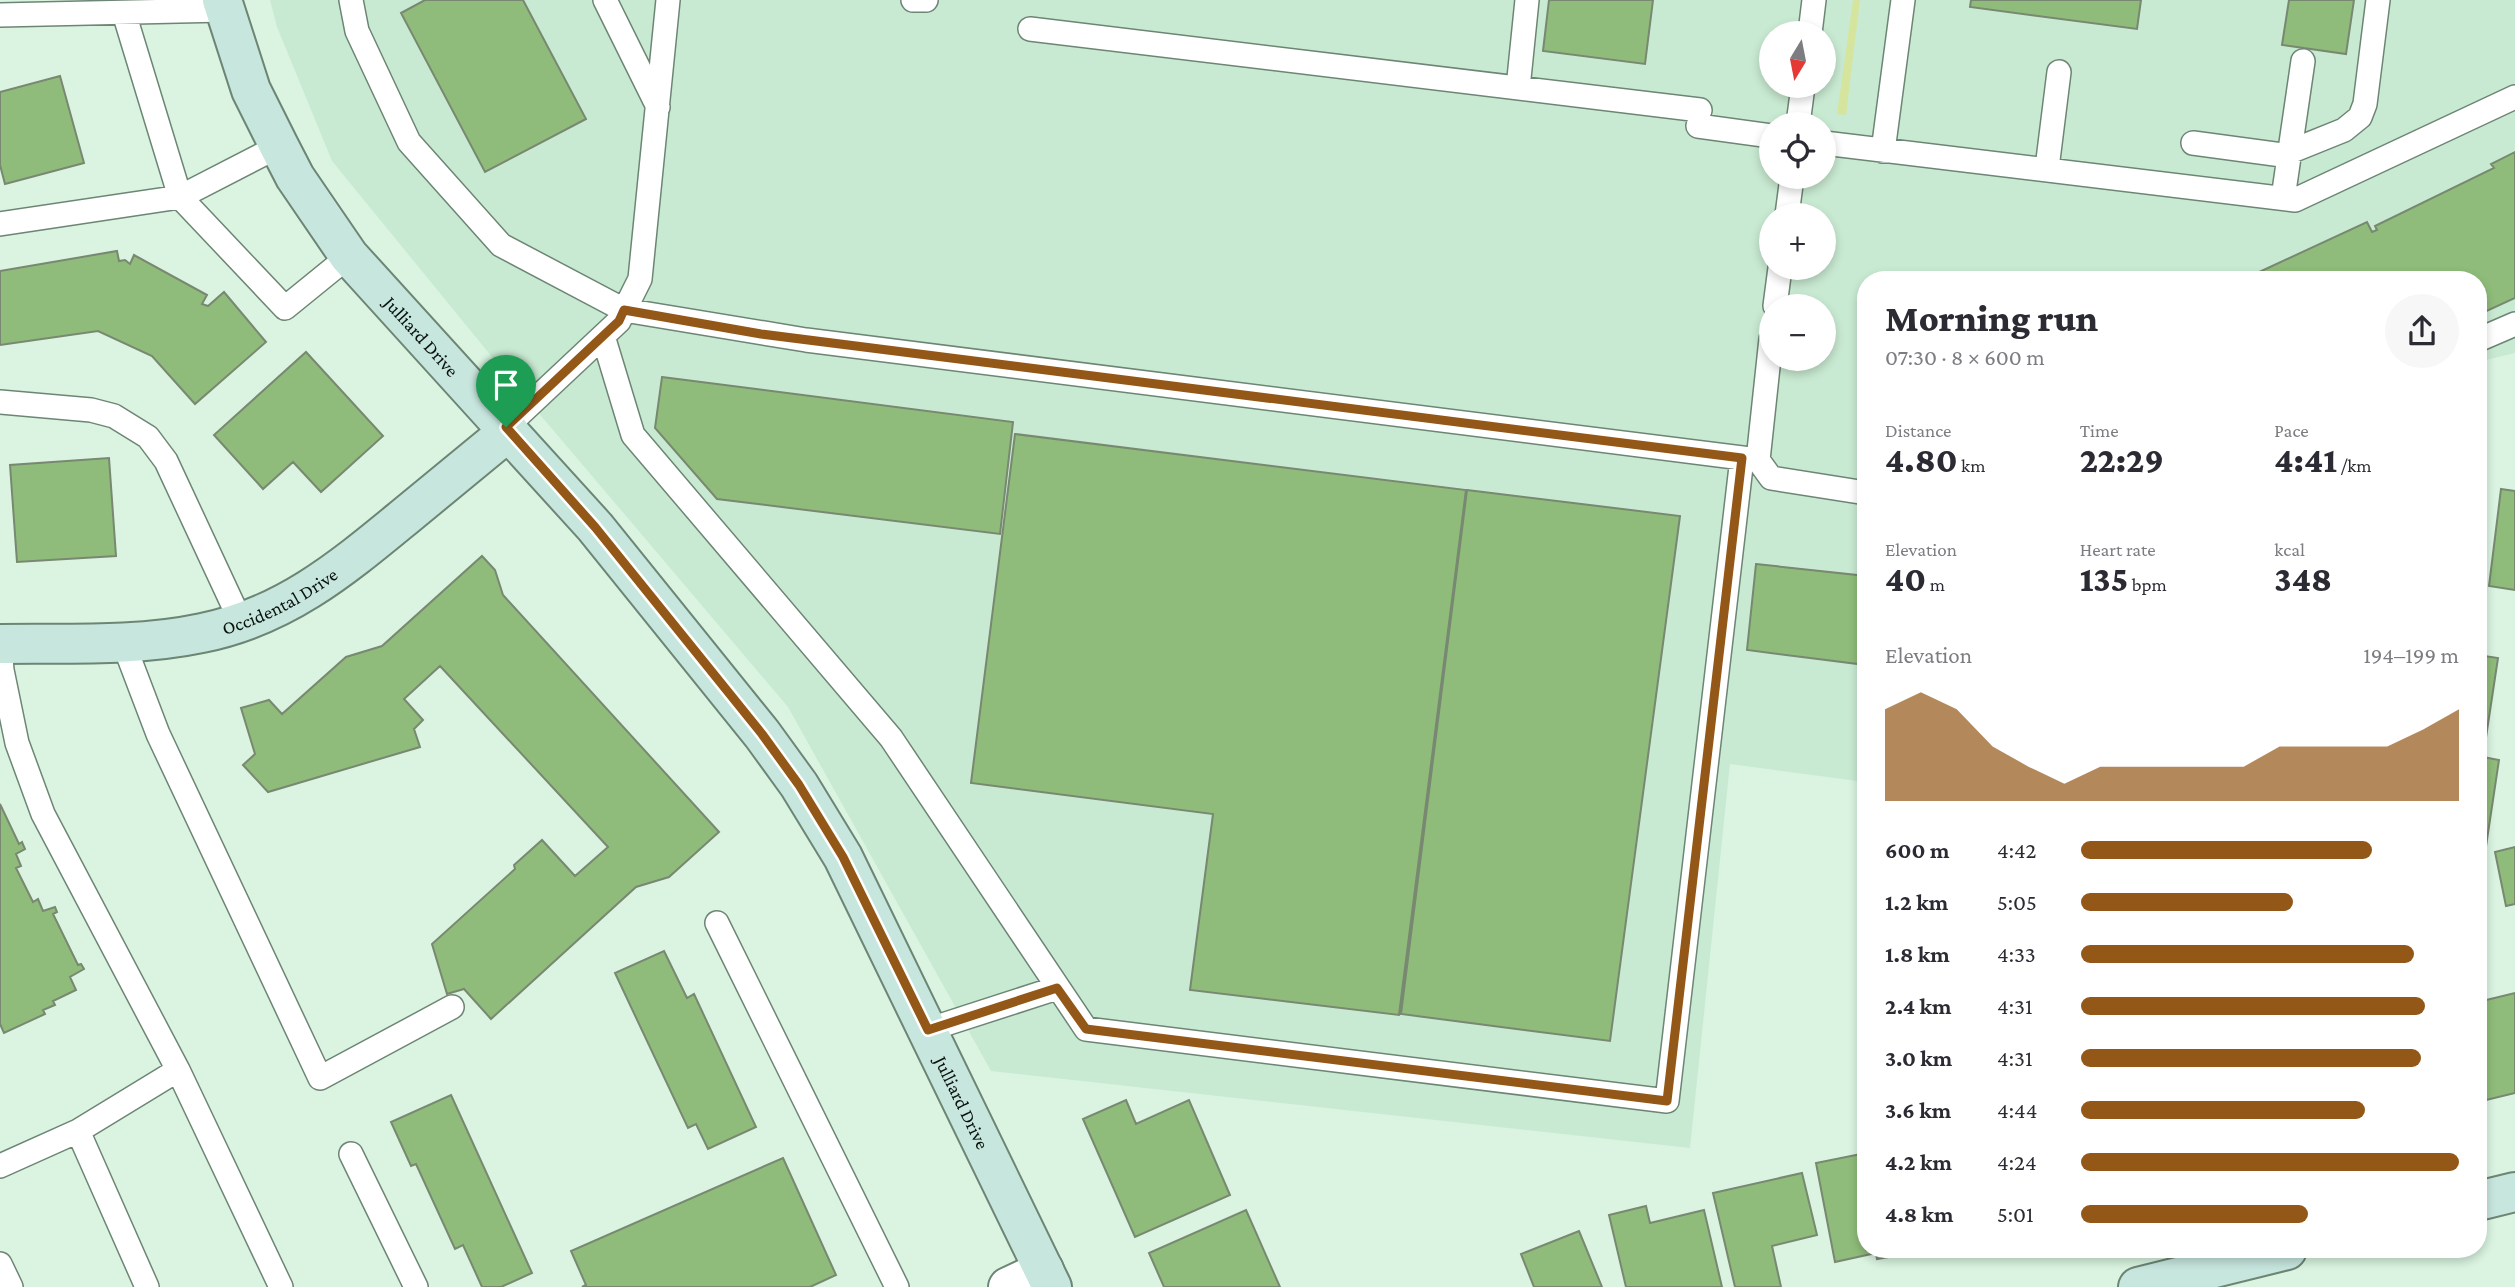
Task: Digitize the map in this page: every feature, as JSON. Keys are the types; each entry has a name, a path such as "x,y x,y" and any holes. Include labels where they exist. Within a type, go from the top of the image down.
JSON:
{"street":[{"name":"Julliard Drive","path":"223,5 251,90 279,146 295,177 349,256 595,527 762,734 799,785 843,857 1048,1278"},
{"name":"Occidental Drive","path":"0,646 154,641 204,633 241,622 298,598 335,574 508,429"},
{"path":"2487,1199 2515,1192"},
{"path":"2138,1287 2255,1258"},
{"path":"1007,1287 1048,1278"}],"lane":[{"path":"351,0 358,31 410,142 501,245 624,310 761,334 1750,459 1771,478 1857,492"},
{"path":"605,0 658,107"},
{"path":"508,429 619,321 640,279 668,0"},
{"path":"913,0 926,0"},
{"path":"1518,88 1527,0"},
{"path":"1811,21 1814,0"},
{"path":"1883,150 1903,0"},
{"path":"2193,143 2282,155 2344,130 2360,117 2365,104 2378,0"},
{"path":"0,15 124,13 223,5"},
{"path":"124,13 180,197 285,308 349,256"},
{"path":"1030,29 1518,88 1699,118 1759,133"},
{"path":"2283,198 2303,61"},
{"path":"2047,168 2059,72"},
{"path":"1836,144 2295,200 2515,97"},
{"path":"0,224 180,197 279,146"},
{"path":"2487,336 2515,324"},
{"path":"603,336 633,435 891,738 1086,1029 1667,1101 1750,459 1765,371"},
{"path":"0,402 91,410 114,416 148,437 166,461 241,622"},
{"path":"123,642 158,734 320,1078 452,1007"},
{"path":"0,646 2,670 17,743 43,814 178,1070 281,1287"},
{"path":"717,923 897,1287"},
{"path":"928,1030 1057,988"},
{"path":"0,1166 78,1131 178,1070"},
{"path":"78,1131 147,1287"},
{"path":"351,1154 416,1287"},
{"path":"0,1264 11,1287"}],"shaded area":[{"path":"270,0 2515,0 2515,353 2487,360 2487,271 1857,271 1857,781 1730,764 1690,1148 991,1071 788,707 514,384 332,161 277,27"}],"green space":[{"path":"1853,0 1860,0 1846,115 1837,114"}],"building":[{"path":"425,0 523,0 586,119 485,172 401,13"},
{"path":"1549,0 1653,0 1645,64 1543,51"},
{"path":"1971,0 2141,0 2137,29 1970,7"},
{"path":"2289,0 2354,0 2346,54 2282,45"},
{"path":"60,76 84,163 5,184 0,165 0,92"},
{"path":"2515,152 2515,298 2487,311 2487,271 2261,271 2367,222 2372,232 2377,230 2375,226 2494,168 2491,164"},
{"path":"117,251 119,261 125,260 130,264 134,255 207,295 202,304 208,306 224,292 266,342 195,404 152,356 98,331 0,345 0,271"},
{"path":"306,352 383,436 321,492 293,462 263,489 214,435"},
{"path":"662,377 1013,422 1000,534 717,499 655,428"},
{"path":"1015,434 1466,490 1399,1015 1190,990 1213,814 971,783"},
{"path":"109,458 116,556 17,562 10,465"},
{"path":"2501,489 2515,491 2515,590 2489,586"},
{"path":"1467,490 1680,516 1610,1041 1401,1014"},
{"path":"482,556 495,570 503,595 719,832 669,877 636,887 491,1019 464,989 447,994 432,944 515,869 514,865 542,840 575,876 608,847 440,666 404,699 423,720 414,729 420,747 268,792 243,765 255,754 241,708 269,700 282,714 346,657 382,646"},
{"path":"1756,564 1857,575 1857,664 1747,650"},
{"path":"2487,656 2498,658 2487,731"},
{"path":"2487,758 2499,760 2487,840"},
{"path":"0,804 19,844 22,842 25,849 16,854 21,866 16,868 33,902 38,899 43,911 55,907 57,912 53,914 78,965 81,964 84,969 70,977 76,990 53,1001 55,1005 43,1010 45,1014 4,1033 0,1024"},
{"path":"2515,847 2515,904 2506,906 2495,852"},
{"path":"664,951 687,998 694,994 756,1127 708,1149 696,1124 688,1128 615,973"},
{"path":"2515,993 2515,1093 2487,1100 2487,1000"},
{"path":"451,1095 532,1273 501,1287 482,1287 463,1245 455,1249 416,1164 411,1166 391,1122"},
{"path":"1126,1100 1136,1124 1189,1100 1230,1195 1135,1237 1083,1119"},
{"path":"1857,1155 1857,1257 1835,1262 1816,1163"},
{"path":"783,1158 836,1275 810,1287 582,1287 586,1285 571,1251"},
{"path":"1802,1173 1817,1235 1772,1246 1781,1287 1735,1287 1713,1193"},
{"path":"1646,1206 1650,1223 1704,1210 1722,1287 1626,1287 1609,1215"},
{"path":"1246,1210 1280,1287 1164,1287 1149,1253"},
{"path":"1579,1231 1602,1287 1534,1287 1521,1254"}],"route":[{"path":"624,310 761,334 1742,458 1667,1101 1086,1029 1057,988 928,1030 843,857 799,785 762,734 595,527 506,427 619,321 624,310"}]}
